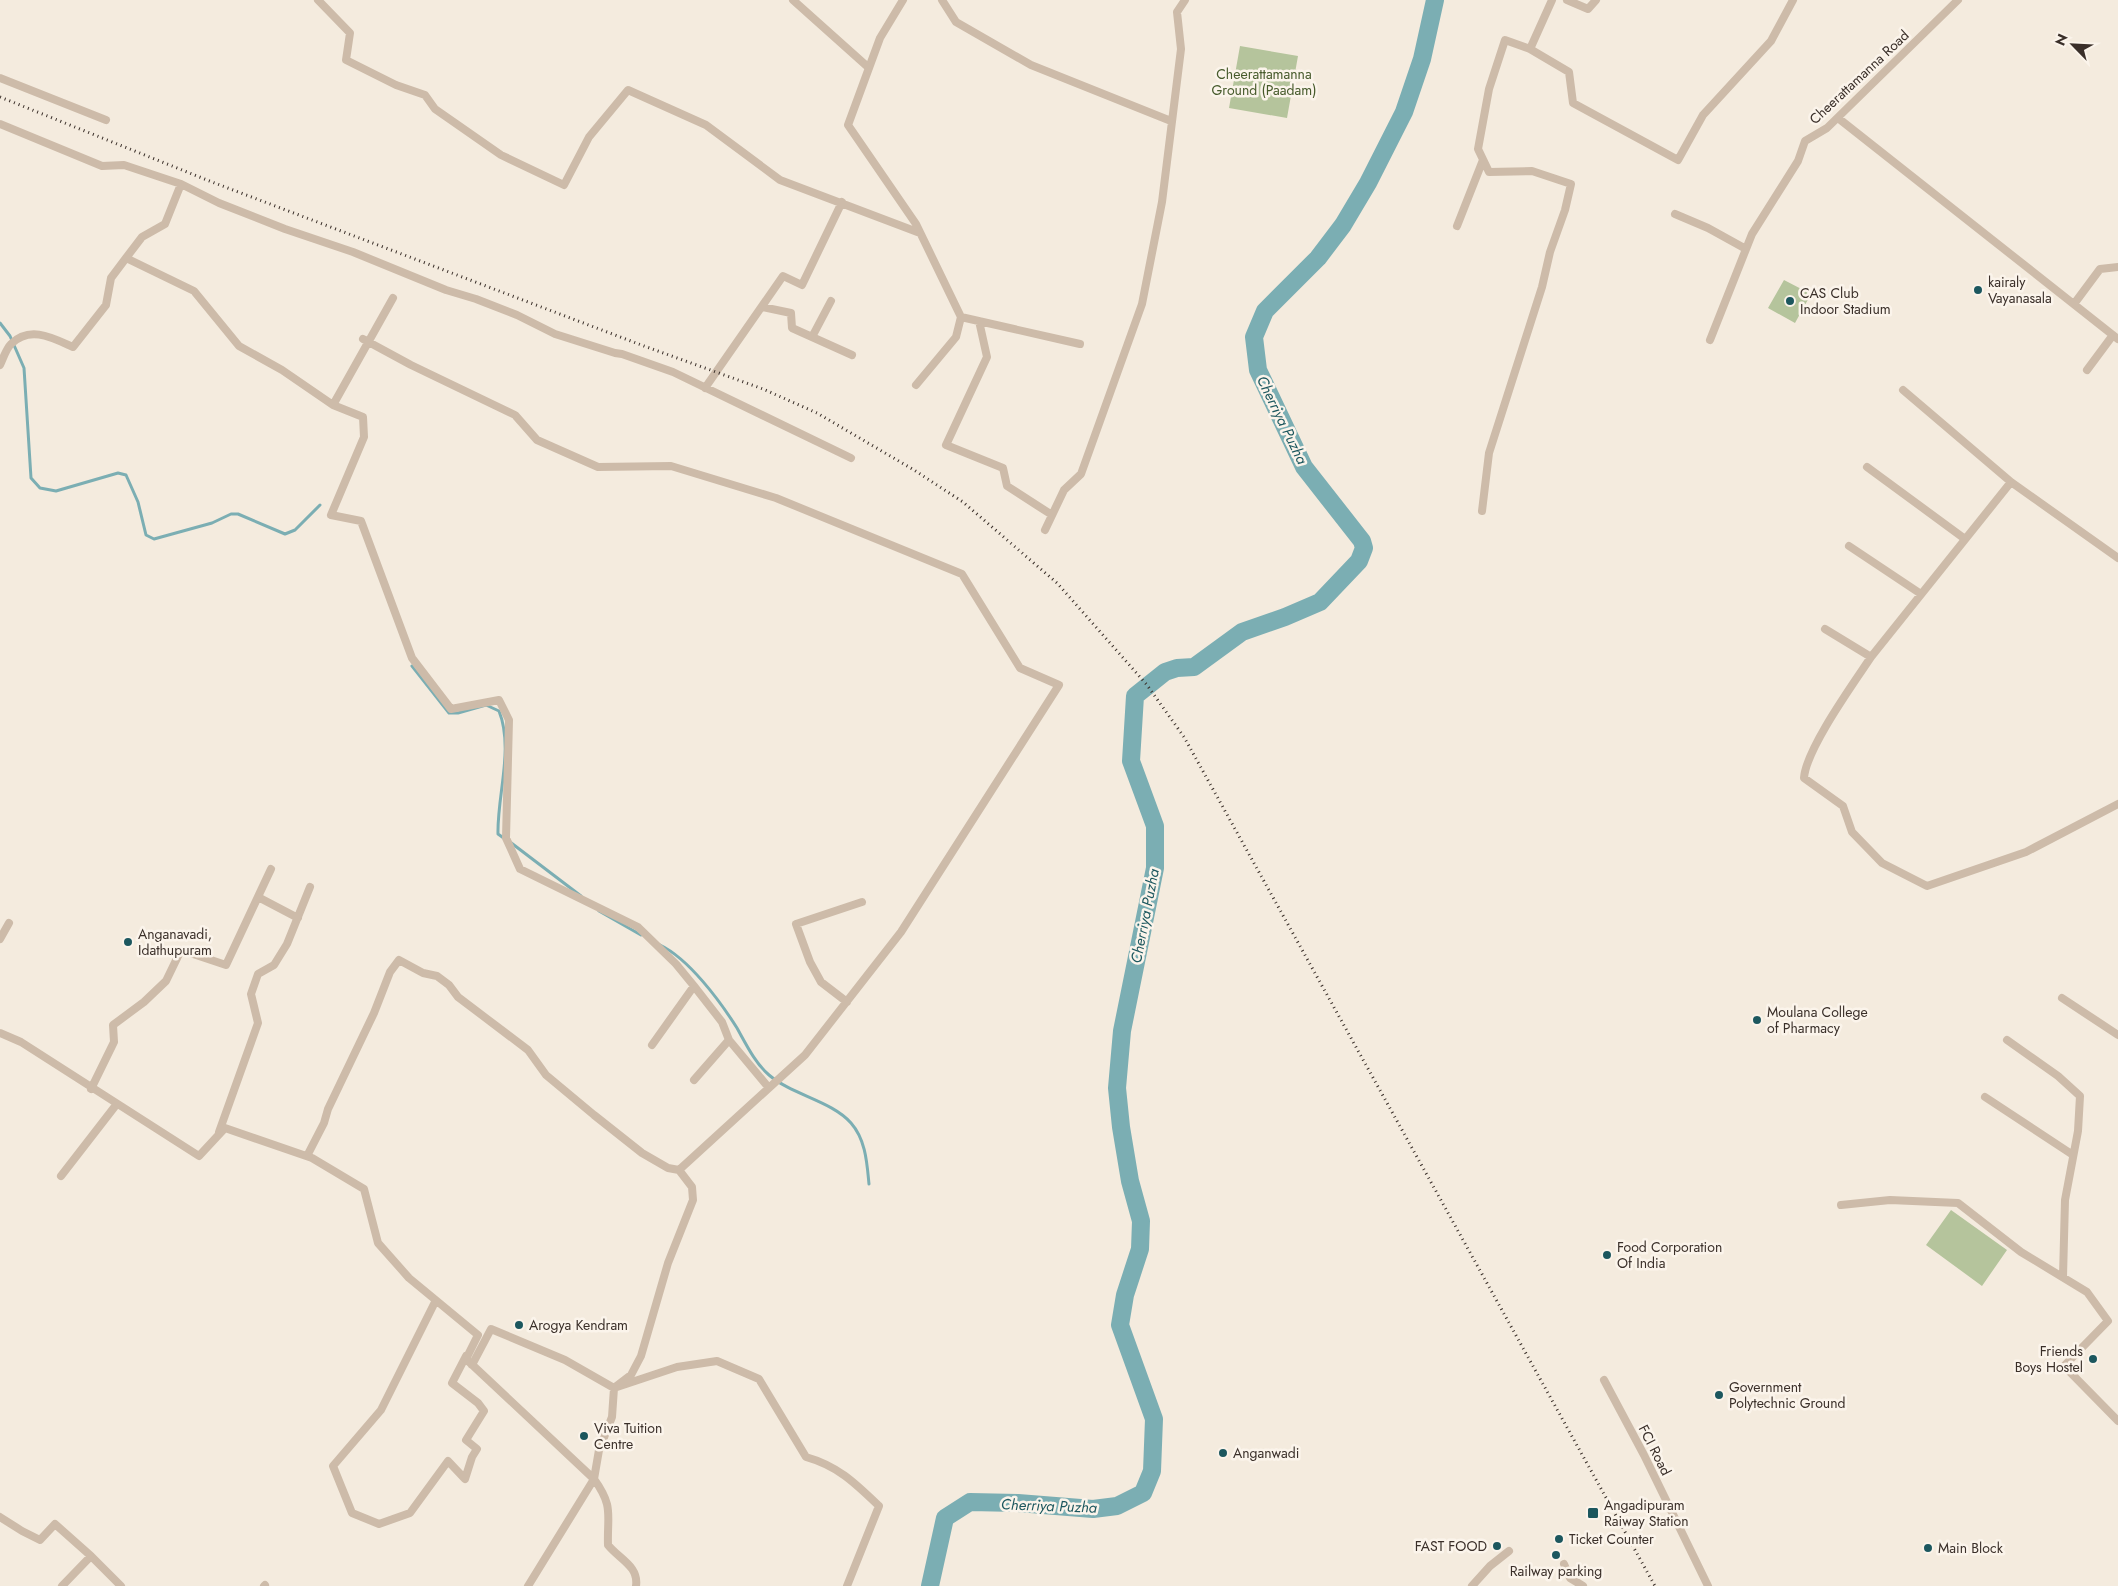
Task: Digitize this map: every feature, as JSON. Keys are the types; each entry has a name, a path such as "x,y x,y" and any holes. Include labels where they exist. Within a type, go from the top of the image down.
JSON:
{"street":[{"path":"318,0 350,33 346,60 396,85 424,95 435,109 501,155 564,185 589,137 628,90 706,125 780,180 920,233"},
{"path":"793,0 869,68"},
{"path":"903,0 880,38 848,125 920,233 961,317 956,337 916,385"},
{"path":"942,0 956,22 1031,66 1171,121"},
{"path":"1045,530 1064,490 1081,474 1142,304 1162,202 1181,49 1177,12 1185,0"},
{"path":"1530,49 1552,0"},
{"path":"1567,0 1588,9 1596,0"},
{"path":"1482,511 1489,453 1542,287 1550,252 1565,210 1571,184 1532,171 1489,172 1483,160 1478,149 1489,89 1504,40 1530,49 1569,72 1573,103 1678,160 1704,115 1771,41 1793,0"},
{"name":"Cheerattamanna Road","path":"1710,340 1752,234 1798,161 1805,142 1827,128 1838,118 1958,0"},
{"path":"0,78 106,120"},
{"path":"1838,118 2115,337 2086,370"},
{"path":"0,124 102,166 124,165 181,184 219,203 285,229 353,252 446,290 501,308 555,334 622,354 673,372 851,458"},
{"path":"1457,226 1483,160"},
{"path":"0,365 11,344 27,334 45,334 72,347 106,305 111,278 126,258 142,237 165,224 181,184"},
{"path":"705,388 783,276 802,285 842,202"},
{"path":"1675,214 1708,228 1746,249"},
{"path":"126,258 194,292 239,346 282,370 333,405 363,417 364,437 331,515 361,521 412,658 451,709 499,700 509,720 506,838 520,869 638,927 676,964 694,986 722,1022 729,1040 769,1088"},
{"path":"2074,304 2100,269 2118,267"},
{"path":"333,405 367,340 393,298"},
{"path":"812,338 830,301"},
{"path":"762,307 791,312 792,328 852,355"},
{"path":"961,317 1080,344"},
{"path":"979,321 987,357 946,445 1003,468 1007,486 1052,515"},
{"path":"367,340 515,415 537,440 598,467 671,466 776,498 962,574 1020,668 1059,685 901,932 805,1056 679,1170"},
{"path":"1903,390 2011,482 2118,558"},
{"path":"1867,467 1965,539"},
{"path":"2011,482 1871,657 1809,759 1805,767 1804,778 1843,806 1852,832 1882,862 1927,886 2026,852 2118,804"},
{"path":"1849,546 1921,594"},
{"path":"1826,629 1871,657"},
{"path":"91,1088 114,1042 113,1025 144,1002 166,981 181,950 226,965 271,869"},
{"path":"218,1136 258,1024 251,994 258,974 274,965 288,944 310,887"},
{"path":"258,897 298,918"},
{"path":"847,1002 822,982 810,962 796,924 862,902"},
{"path":"0,939 9,923"},
{"path":"307,1156 390,972 399,960 423,973 437,976 449,985 458,997 528,1050 546,1076 642,1153 668,1168 679,1170 692,1188 693,1200 668,1263 641,1356 631,1375 614,1388 612,1417 599,1450 594,1479 528,1586"},
{"path":"652,1045 694,986"},
{"path":"2062,998 2118,1035"},
{"path":"0,1033 21,1042 116,1105 198,1156 225,1128 307,1156 364,1189 378,1242 409,1278 435,1302 478,1335 452,1383 478,1403 484,1411 466,1440 477,1449 472,1457 465,1479 448,1461 410,1512 378,1524 352,1513 332,1466 382,1410 435,1302"},
{"path":"694,1080 729,1040"},
{"path":"2007,1040 2058,1076 2080,1096 2080,1112 2065,1200 2063,1278"},
{"path":"1985,1097 2073,1155"},
{"path":"61,1176 116,1105"},
{"path":"1841,1204 1890,1200 1958,1203 2022,1252 2087,1292 2108,1321 2064,1366 2118,1421"},
{"path":"472,1365 491,1329 565,1360 614,1388 678,1367 717,1361 759,1379 806,1457 826,1462 856,1484 879,1506 847,1586"},
{"path":"466,1356 472,1365 594,1479 606,1498 610,1510 608,1545 631,1566 637,1575 636,1586"},
{"name":"FCI Road","path":"1604,1380 1644,1455 1708,1586"},
{"path":"0,1517 22,1532 40,1540 54,1524 91,1556 121,1586"},
{"path":"1472,1586 1490,1566 1509,1551"},
{"path":"62,1586 91,1556"},
{"path":"1564,1564 1570,1578 1583,1586"}],"green space":[{"name":"Cheerattamanna Ground (Paadam)","path":"1240,46 1298,56 1287,118 1229,108"},
{"name":"CAS Club Indoor Stadium","path":"1784,280 1811,294 1795,323 1768,308"},
{"path":"1951,1210 2007,1250 1982,1286 1926,1245"}],"waterway":[{"name":"Cherriya Puzha","path":"930,1586 945,1518 970,1502 1018,1503 1093,1509 1117,1506 1143,1493 1152,1471 1154,1419 1120,1325 1125,1295 1140,1249 1141,1221 1130,1181 1117,1088 1122,1031 1155,868 1155,826 1131,761 1135,696 1165,672 1177,668 1194,667 1242,632 1320,602 1359,561 1364,548 1362,541 1304,467 1258,370 1254,337 1265,311 1318,258 1343,225 1368,183 1404,112 1422,59 1435,0"},
{"path":"0,323 10,336 24,368 31,478 40,488 56,491 118,473 126,475 138,502 146,535 154,539 212,523 231,514 238,514 285,534 295,530 320,505"},
{"path":"412,666 449,713 458,713 486,705 499,711 503,726 505,756 498,834 505,839"},
{"path":"510,842 581,896"},
{"path":"599,911 641,935"},
{"path":"660,945 671,951 693,970 730,1017 755,1059 769,1075 789,1088 823,1103 843,1115 851,1123 863,1144 869,1184"}],"railway":[{"path":"0,97 212,182 644,346 763,389 817,413 914,470 963,502 1057,583 1147,685 1184,737 1655,1586"}],"place":[{"name":"kairaly Vayanasala","path":"1978,290"},
{"name":"CAS Club Indoor Stadium","path":"1790,301"},
{"name":"Anganavadi, Idathupuram","path":"128,942"},
{"name":"Moulana College of Pharmacy","path":"1757,1020"},
{"name":"Food Corporation Of India","path":"1607,1255"},
{"name":"Arogya Kendram","path":"519,1325"},
{"name":"Friends Boys Hostel","path":"2093,1359"},
{"name":"Government Polytechnic Ground","path":"1719,1395"},
{"name":"Viva Tuition Centre","path":"584,1436"},
{"name":"Anganwadi","path":"1223,1453"},
{"name":"Angadipuram Raiway Station","path":"1593,1513"},
{"name":"Ticket Counter","path":"1559,1539"},
{"name":"FAST FOOD","path":"1497,1546"},
{"name":"Main Block","path":"1928,1548"},
{"name":"Railway parking","path":"1556,1555"}]}
